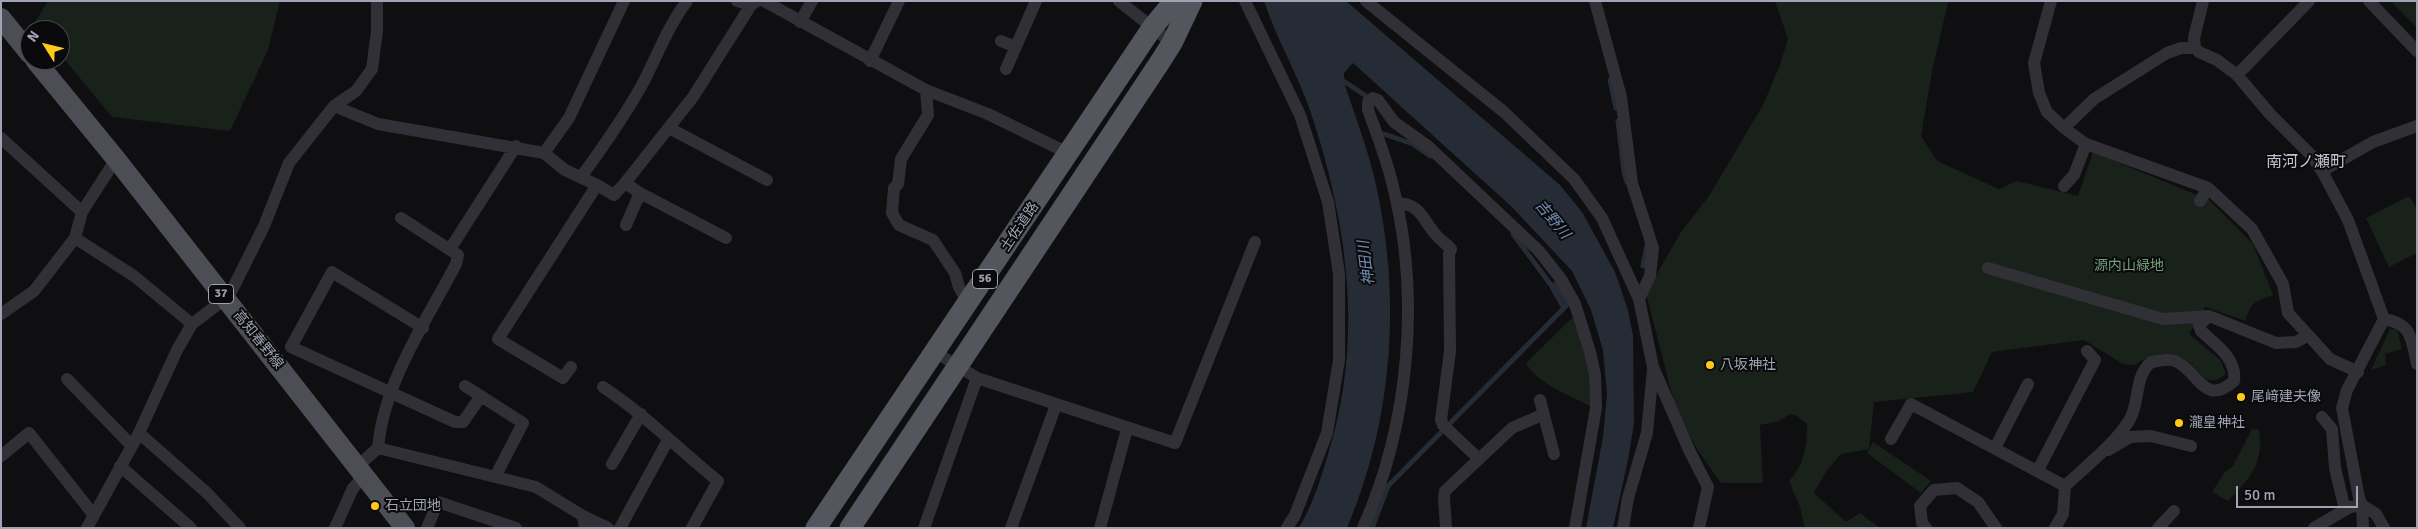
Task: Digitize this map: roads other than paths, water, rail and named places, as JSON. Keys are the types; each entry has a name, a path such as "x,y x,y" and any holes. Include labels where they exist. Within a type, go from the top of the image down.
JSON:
{"highway":[{"name":"56","path":"1152,28 1168,1"},
{"name":"土佐道路","path":"816,528 1070,154 1152,28 1174,1"},
{"name":"土佐道路","path":"850,528 1172,43 1192,1"},
{"name":"56","path":"1172,43 1200,1"}],"main road":[{"path":"1,18 20,42"},
{"name":"高知春野線","path":"43,70 362,470 405,528"}],"street":[{"path":"87,528 93,514 139,434 177,350 192,324 225,299 232,290 264,226 290,163 334,106 356,91 372,69 377,31 377,1"},
{"path":"544,153 570,118 624,1"},
{"path":"581,177 611,135 642,84 677,15 687,1"},
{"path":"334,106 378,124 440,136 516,146 544,153 565,170 614,195 692,97 754,3 737,1"},
{"path":"764,1 870,62 926,90 988,114 1070,154"},
{"path":"800,22 812,1"},
{"path":"870,62 898,1"},
{"path":"1006,69 1036,1"},
{"path":"1119,1 1172,43"},
{"path":"1245,1 1300,115 1328,202 1339,274 1339,360 1327,433 1296,516 1287,528"},
{"path":"1366,1 1504,112 1574,179 1602,218 1639,299 1653,367 1690,452 1708,487 1699,528"},
{"path":"1595,1 1621,97 1632,183 1653,248 1650,276 1639,299"},
{"path":"2051,1 2034,63 2039,94 2047,112 2064,128 2086,144 2208,188 2252,229 2283,284 2288,313 2330,359 2358,372"},
{"path":"2203,1 2194,38 2195,48 2199,52 2217,60 2237,75 2270,114 2311,155 2348,220 2384,319 2348,390 2342,408 2358,498 2362,505 2363,528"},
{"path":"2237,75 2309,1"},
{"path":"2369,1 2417,51"},
{"path":"1002,41 1016,47"},
{"path":"2064,128 2094,100 2167,52 2181,48 2195,48"},
{"path":"926,90 928,115 901,159 898,184 894,188 892,213 899,225 933,240 955,273 968,303"},
{"path":"1363,528 1385,470 1403,392 1407,323 1406,275 1397,202 1384,153 1368,110 1368,102 1373,98 1378,100 1394,122 1429,147 1525,238 1549,264 1568,291 1585,331 1595,375 1596,408 1575,528"},
{"path":"2322,172 2373,142 2417,126"},
{"path":"669,128 767,180"},
{"path":"1,138 82,212"},
{"path":"2064,186 2074,175 2086,144"},
{"path":"450,249 516,146"},
{"path":"1,314 34,291 75,238 82,212 116,159"},
{"path":"625,183 640,194 726,238"},
{"path":"571,367 563,378 498,339 597,185"},
{"path":"2200,201 2208,188"},
{"path":"626,225 640,194"},
{"path":"1397,202 1410,203 1422,214 1436,236 1451,249 1448,254 1450,351 1441,410 1446,428 1479,459"},
{"path":"335,528 362,470 378,448 380,425 405,358 423,328 456,264 458,256 401,218"},
{"path":"75,238 134,276 192,324"},
{"path":"935,352 977,378 1175,443 1255,242"},
{"path":"1988,268 2163,319 2209,316 2276,343 2296,342 2307,336"},
{"path":"274,360 292,347 332,272 423,328"},
{"path":"2055,528 2063,514 2065,486 2123,429 2130,418 2142,375 2152,362 2166,359 2176,361 2207,389 2220,390 2234,381 2235,370 2229,358 2201,331 2199,325 2209,316"},
{"path":"2384,319 2399,321 2409,331 2414,341 2417,364"},
{"path":"292,347 455,422 463,422 481,396"},
{"path":"2038,470 2095,360 2087,351"},
{"path":"1623,528 1628,498 1647,433 1653,367"},
{"path":"924,528 977,378"},
{"path":"67,379 132,446"},
{"path":"1995,448 2028,384"},
{"path":"465,386 523,423 495,477"},
{"path":"603,386 641,414 668,440 718,481 692,528"},
{"path":"1540,400 1542,415 1554,454"},
{"path":"1891,439 1912,404 2065,486"},
{"path":"1011,528 1056,405"},
{"path":"612,464 641,414"},
{"path":"1446,528 1444,494 1512,428 1542,415"},
{"path":"2322,417 2332,429 2335,468 2345,510"},
{"path":"1100,528 1127,428"},
{"path":"1,456 29,433 93,514"},
{"path":"139,434 207,493 240,528"},
{"path":"2091,461 2130,437 2151,436 2191,446"},
{"path":"620,528 668,440"},
{"path":"378,448 536,487 584,522 608,528"},
{"path":"120,466 191,528"},
{"path":"1926,528 1922,523 1920,506 1934,490 1958,488 1978,502 1996,528"},
{"path":"427,528 438,502 516,528"},
{"path":"2314,528 2345,510 2362,505 2376,514 2384,528"},
{"path":"2158,528 2174,510"}],"water":[{"path":"1264,1 1346,1 1560,185 1582,212 1615,272 1628,310 1633,336 1634,423 1613,528 1586,528 1603,437 1607,394 1603,350 1591,310 1572,271 1512,207 1353,63 1344,73 1344,82 1374,176 1383,220 1388,265 1389,354 1384,399 1375,443 1363,486 1347,528 1299,528 1308,511 1327,458 1338,415 1345,372 1348,329 1347,286 1343,244 1325,159 1307,102"}],"waterway":[{"path":"1339,78 1366,96"},
{"path":"1610,80 1616,108"},
{"path":"1618,121 1624,172 1627,182"},
{"path":"1384,134 1413,144 1430,156"},
{"path":"1513,234 1551,285 1564,308"},
{"path":"1643,266 1647,245"},
{"path":"1372,528 1388,486 1568,304 1556,284"}],"place":[{"name":"八坂神社","path":"1710,365"},
{"name":"尾﨑建夫像","path":"2241,397"},
{"name":"瀧皇神社","path":"2179,423"},
{"name":"石立団地","path":"375,506"}],"district":[{"name":"南河ノ瀬町","path":"2306,163"}],"water label":[{"name":"吉野川","path":"1552,220"},
{"name":"神田川","path":"1367,263"}],"park label":[{"name":"源内山緑地","path":"2129,266"}]}
